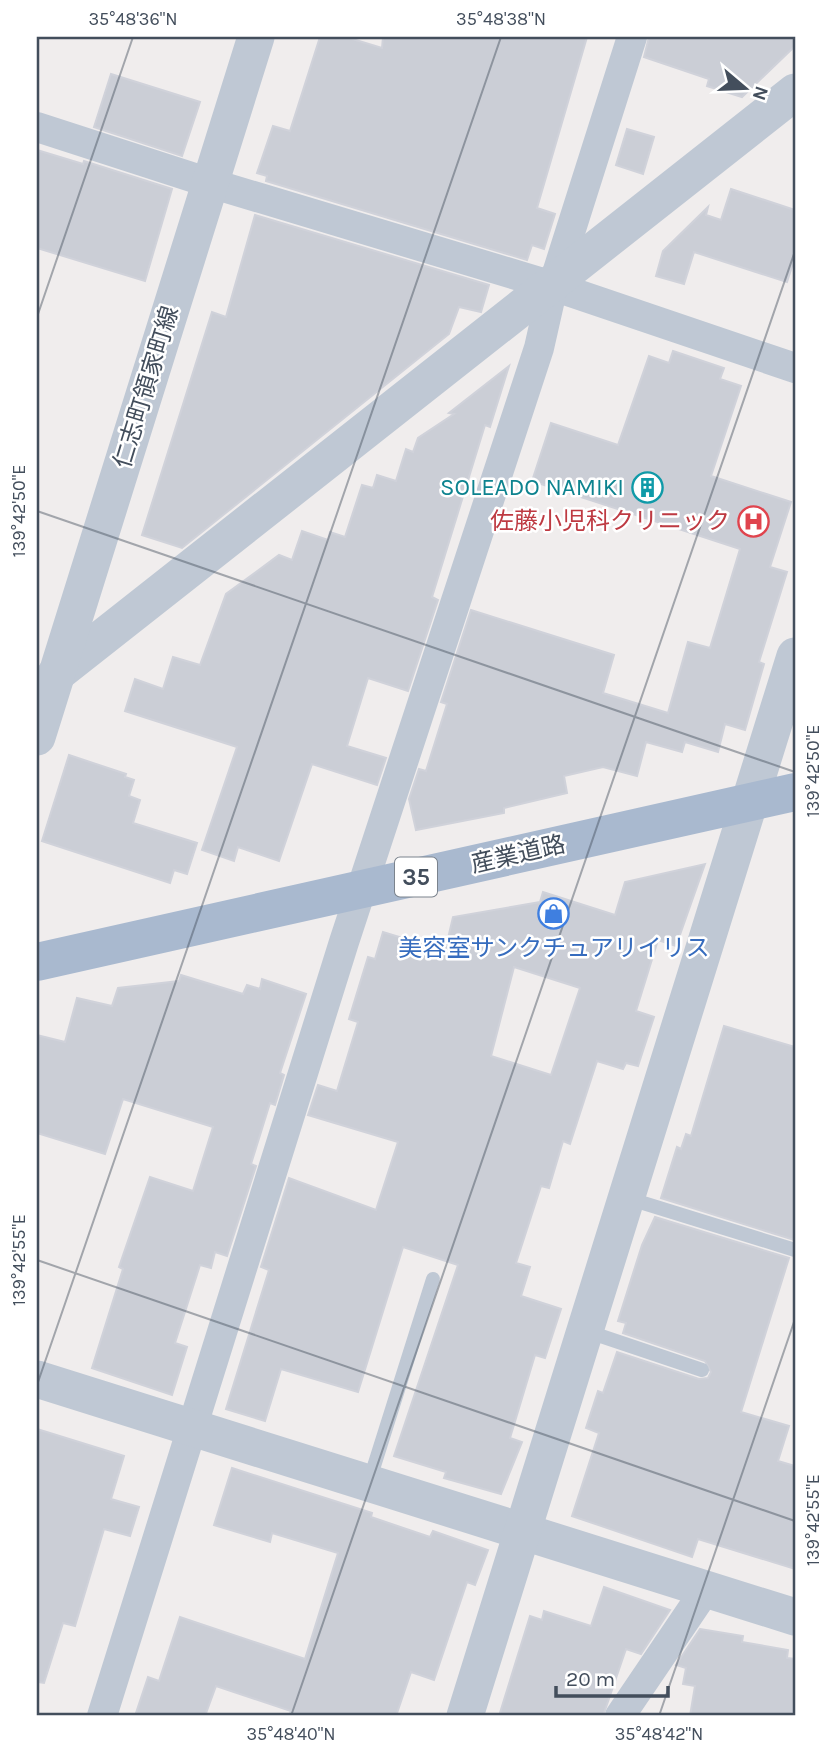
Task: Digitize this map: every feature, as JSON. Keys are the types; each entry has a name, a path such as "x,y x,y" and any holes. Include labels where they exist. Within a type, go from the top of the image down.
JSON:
{"main road":[{"name":"産業道路","path":"37,962 795,792"}],"street":[{"name":"仁志町領家町線","path":"37,737 256,37"},
{"path":"102,1716 361,890 539,348 553,286 632,37"},
{"path":"55,675 553,286 795,92"},
{"path":"37,127 210,183 553,286 795,368"},
{"path":"465,1716 795,656"},
{"path":"37,1379 795,1617"},
{"path":"620,1716 706,1589"}],"lane":[{"path":"627,1198 795,1250"},
{"path":"369,1482 433,1279"},
{"path":"586,1331 702,1370"}],"building":[{"path":"320,37 346,37 382,48 383,37 587,37 537,208 555,214 544,249 532,245 527,260 266,181 267,176 257,173 273,126 290,131"},
{"path":"649,37 795,37 795,46 742,97 707,86 709,79 644,57"},
{"path":"111,74 200,102 182,156 94,127"},
{"path":"627,129 654,137 643,174 616,165"},
{"path":"37,150 83,164 84,161 172,189 145,281 37,248"},
{"path":"731,189 795,210 795,257 787,282 694,252 684,284 656,276 663,251 708,207 706,215 721,220"},
{"path":"255,215 489,285 481,312 459,307 449,334 182,548 142,535 212,312 226,317"},
{"path":"673,351 724,368 720,379 741,386 711,476 791,502 770,567 787,572 759,662 764,664 745,730 725,724 718,752 685,742 682,752 646,742 637,776 603,767 564,776 567,793 504,808 504,813 416,830 409,799 419,769 426,771 447,704 441,702 471,610 614,655 603,693 668,713 688,642 710,648 740,549 532,481 551,423 618,445 649,356 669,363"},
{"path":"509,366 490,427 485,425 432,597 438,600 408,691 368,678 347,746 386,758 377,785 312,764 279,861 238,847 234,861 202,850 237,747 125,711 135,679 163,689 173,657 200,665 226,594 279,555 292,560 302,531 328,540 330,532 345,537 362,485 373,488 377,475 396,481 406,449 413,452 418,438 454,414 449,413"},
{"path":"69,755 126,774 125,777 134,780 129,796 140,800 133,823 197,843 187,874 174,870 170,883 42,841"},
{"path":"705,864 676,946 658,940 636,1011 654,1017 638,1066 626,1063 623,1069 597,1061 570,1144 563,1141 549,1188 541,1186 516,1263 530,1267 521,1296 561,1309 545,1358 535,1355 510,1438 522,1442 501,1494 444,1478 446,1472 394,1456 458,1265 403,1247 358,1392 281,1369 265,1421 226,1409 269,1270 261,1267 289,1178 376,1210 398,1142 308,1115 318,1085 337,1091 358,1022 349,1019 368,957 375,959 383,932 445,951 453,917 540,902 543,892 615,915 625,882","holes":["514,967 580,988 551,1075 491,1056"]},
{"path":"181,975 243,994 247,985 260,989 262,979 306,994 280,1073 284,1075 275,1105 270,1103 251,1164 256,1166 227,1256 215,1252 211,1268 200,1265 175,1343 187,1347 172,1395 92,1368 123,1269 119,1267 150,1177 193,1191 213,1127 123,1099 105,1154 37,1133 37,1035 65,1042 77,998 112,1006 118,988 179,981"},
{"path":"724,1026 795,1047 794,1240 661,1198 677,1147 681,1149 686,1134 691,1136"},
{"path":"655,1217 789,1258 741,1412 789,1426 778,1461 795,1466 795,1569 698,1539 692,1557 572,1516 599,1433 586,1428 598,1391 603,1393 617,1352 699,1379 708,1378 711,1372 705,1361 623,1333 626,1323 618,1321 642,1245"},
{"path":"37,1429 124,1456 111,1499 139,1507 130,1536 104,1529 75,1626 63,1623 44,1683 37,1682"},
{"path":"232,1468 372,1513 371,1517 430,1537 433,1531 488,1550 475,1585 467,1582 434,1680 411,1672 396,1716 289,1716 291,1711 216,1686 205,1716 135,1716 148,1677 159,1681 180,1617 305,1659 338,1553 272,1533 270,1542 214,1525"},
{"path":"604,1587 670,1610 641,1654 626,1649 603,1716 499,1716 530,1616 542,1620 544,1611 591,1626"},
{"path":"700,1629 743,1636 742,1642 788,1650 787,1658 795,1659 795,1716 690,1716 695,1686 683,1684 686,1668 676,1665"}],"place":[{"name":"SOLEADO NAMIKI","path":"647,487"},
{"name":"佐藤小児科クリニック","path":"753,521"},
{"name":"美容室サンクチュアリイリス","path":"554,914"}]}
